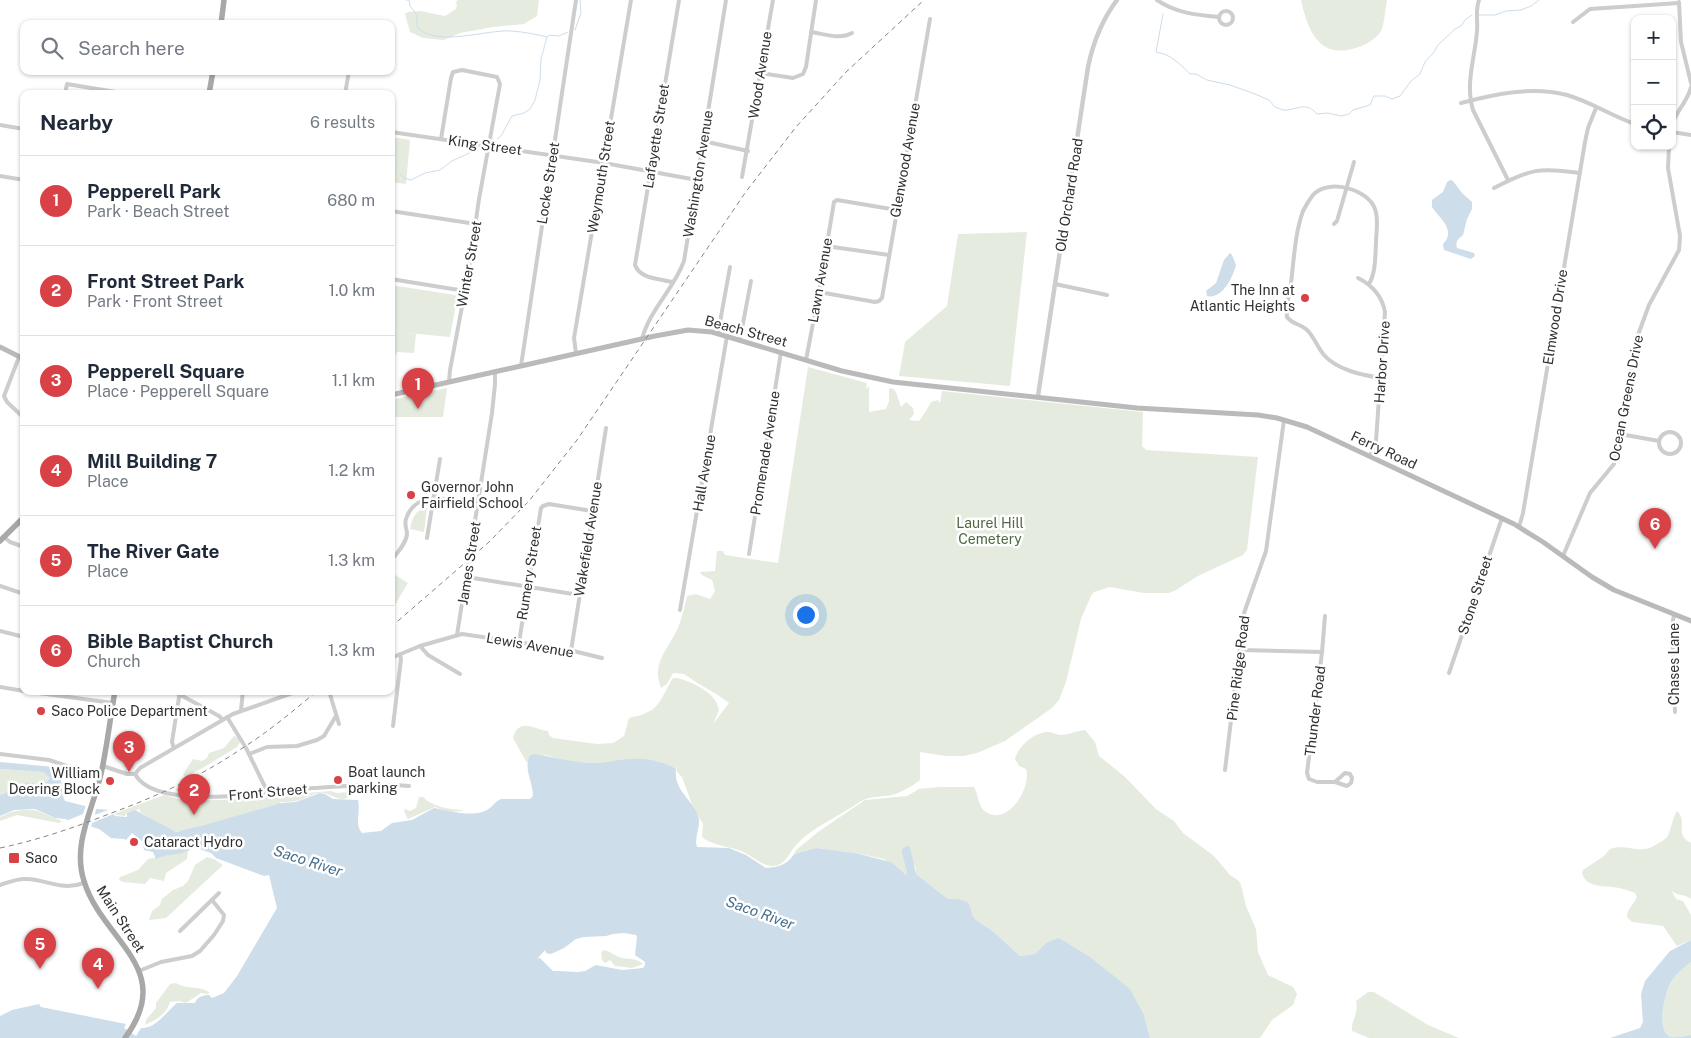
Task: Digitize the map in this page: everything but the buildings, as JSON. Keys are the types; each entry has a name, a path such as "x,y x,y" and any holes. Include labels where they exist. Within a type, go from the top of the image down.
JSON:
{"main road":[{"path":"222,20 224,0"},
{"path":"211,90 212,75"},
{"name":"Beach Street","path":"395,394 688,330 718,333 848,372 884,380 1038,396"},
{"path":"0,347 20,356"},
{"name":"Ferry Road","path":"1038,396 1137,408 1258,415 1307,427 1519,527 1614,590 1691,621"},
{"path":"2,539 20,521"},
{"name":"Main Street","path":"114,695 103,766 85,826 81,867 84,883 92,900 139,971 143,985 142,1009 125,1038"}],"street":[{"name":"Locke Street","path":"521,366 576,0"},
{"name":"Weymouth Street","path":"576,353 574,338 631,0"},
{"name":"Lafayette Street","path":"673,282 647,276 638,270 635,263 679,0"},
{"name":"Washington Avenue","path":"642,339 649,318 680,271 684,261 726,0"},
{"name":"Wood Avenue","path":"742,178 773,0"},
{"path":"761,74 791,78 803,74 806,67 816,0"},
{"name":"Old Orchard Road","path":"1038,396 1088,68 1098,35 1106,17 1117,0"},
{"path":"1157,0 1166,6 1188,14 1219,17"},
{"path":"1479,0 1476,12 1477,32 1472,62 1470,100 1473,110 1508,180"},
{"path":"1573,22 1590,9 1679,1 1681,42 1691,84"},
{"name":"Glenwood Avenue","path":"819,292 875,302 879,301 882,297 930,19"},
{"path":"811,32 836,36 845,36 852,33"},
{"name":"Winter Street","path":"441,139 452,74 456,70 462,70 498,77 500,80 449,382"},
{"path":"347,90 348,75"},
{"path":"66,90 67,84 104,90"},
{"path":"1676,114 1689,94 1691,87"},
{"path":"1461,103 1511,92 1529,91 1568,96 1631,122"},
{"name":"Elmwood Drive","path":"1519,527 1523,513 1586,134 1596,108"},
{"path":"0,125 20,128"},
{"name":"King Street","path":"395,133 604,163 697,180"},
{"path":"1676,133 1691,135"},
{"path":"703,141 748,151"},
{"name":"Ocean Greens Drive","path":"1563,556 1590,493 1614,464 1634,347 1649,304 1676,257 1680,246 1680,236 1668,168 1669,150"},
{"path":"1334,224 1337,220 1354,162"},
{"path":"1494,188 1524,173 1538,170 1580,173"},
{"path":"0,176 20,179"},
{"path":"1369,284 1374,274 1376,212 1372,203 1366,197 1346,189 1329,187 1316,192 1303,211 1287,309 1288,318 1307,330 1322,353 1333,362 1358,373 1381,378"},
{"name":"Lawn Avenue","path":"806,360 835,201 897,210"},
{"path":"395,212 476,224"},
{"path":"826,246 889,255"},
{"path":"718,333 730,267"},
{"name":"Harbor Drive","path":"1358,278 1369,284 1378,294 1385,312 1376,441 1370,456"},
{"path":"395,280 465,291"},
{"path":"740,339 751,281"},
{"path":"1055,284 1107,295"},
{"name":"Hall Avenue","path":"680,610 727,336"},
{"name":"Promenade Avenue","path":"749,554 782,352"},
{"path":"20,361 4,396 7,402 20,414"},
{"name":"James Street","path":"457,635 493,406 495,372"},
{"name":"Pine Ridge Road","path":"1225,770 1245,608 1266,551 1284,420"},
{"name":"Wakefield Avenue","path":"571,651 606,428"},
{"path":"1670,432 1677,434 1681,444 1675,452 1668,453 1662,449 1660,441 1663,434 1670,432"},
{"path":"1620,434 1660,441"},
{"path":"428,538 440,459"},
{"path":"395,555 405,540 407,533 406,520 410,512 420,502 434,498 478,504"},
{"name":"Rumery Street","path":"518,642 539,515 543,506 549,504 592,511"},
{"name":"Stone Street","path":"1449,673 1502,518"},
{"path":"2,539 20,546"},
{"path":"467,577 579,594"},
{"path":"0,586 20,593"},
{"name":"Chases Lane","path":"1674,615 1672,626 1675,712"},
{"name":"Thunder Road","path":"1324,616 1322,652 1307,773 1309,779 1313,782 1335,782"},
{"path":"0,631 20,636"},
{"name":"Lewis Avenue","path":"457,635 462,634 518,642 602,658"},
{"path":"395,656 420,646 457,635"},
{"path":"420,646 428,655 460,674"},
{"path":"1241,650 1322,652"},
{"path":"393,726 400,654"},
{"path":"0,687 20,690"},
{"path":"54,695 113,703"},
{"path":"174,748 173,740 180,695"},
{"path":"183,695 219,716 222,720"},
{"path":"241,710 243,695"},
{"path":"103,766 127,774 135,774 140,768 227,717 241,710 286,695"},
{"path":"330,695 338,724"},
{"path":"249,754 265,747 297,746 317,740 324,736 336,716"},
{"path":"227,717 249,754 268,793"},
{"path":"0,754 49,760 100,776"},
{"name":"Front Street","path":"135,774 140,782 172,795 228,797 336,786 409,786"},
{"path":"0,885 21,879 69,887 84,883"},
{"path":"180,931 219,893"},
{"path":"139,971 161,962 192,956 204,948 222,922 224,915 212,900"}],"green space":[{"path":"458,0 539,0 537,16 524,24 460,33 444,40 423,38 410,32 405,14 408,12 420,11 445,16 456,9 457,4 455,3"},
{"path":"1301,0 1387,0 1383,24 1379,34 1359,47 1334,50 1325,47 1312,33"},
{"path":"395,138 410,140 406,184 395,183"},
{"path":"1027,232 1010,386 899,376 905,342 947,306 958,234"},
{"path":"395,286 455,295 457,298 450,337 397,332 416,334 414,353 397,352 395,356"},
{"name":"Laurel Hill Cemetery","path":"808,367 867,383 866,389 869,386 869,412 886,409 889,401 889,389 892,388 896,392 901,407 906,402 913,408 914,414 909,420 919,421 931,402 938,400 940,403 942,391 1143,412 1142,446 1146,450 1258,457 1247,550 1243,555 1198,576 1169,593 1144,593 1110,587 1094,592 1081,619 1066,682 1059,700 1052,708 1005,741 977,753 964,756 946,756 920,752 920,780 896,794 864,799 811,832 797,844 781,864 772,866 763,864 742,852 714,844 702,837 703,824 693,807 682,777 677,772 676,767 676,769 660,762 631,759 613,763 572,762 545,755 529,756 527,763 513,738 519,727 528,726 548,731 549,735 553,738 597,744 613,743 624,736 629,718 652,710 660,702 673,678 697,685 714,698 719,710 713,724 729,703 684,674 673,673 667,684 661,688 658,673 659,666 679,625 687,596 696,594 710,599 715,591 712,580 700,572 715,571 717,551 723,551 725,555 778,563"},
{"path":"447,388 443,417 395,417 395,399"},
{"path":"427,508 424,532 410,529 415,515"},
{"path":"395,575 408,583 395,605"},
{"path":"1085,730 1095,742 1099,756 1124,776 1156,809 1174,821 1183,833 1214,856 1230,875 1239,881 1246,906 1256,929 1258,952 1268,975 1293,987 1297,994 1293,1005 1272,1020 1260,1038 1150,1038 1144,1015 1046,943 1035,954 1020,956 994,932 976,920 958,899 948,899 916,874 915,865 906,875 884,859 855,853 816,848 794,854 796,850 818,832 865,800 907,796 919,789 974,787 983,810 994,815 1002,814 1010,810 1016,803 1025,785 1026,769 1019,766 1015,759 1023,744 1044,732 1062,735"},
{"path":"234,736 239,738 240,743 237,747 201,769 184,776 183,774 193,759 202,761 207,758 209,753 224,748"},
{"path":"0,769 43,772 50,778 43,783 20,785 0,795"},
{"path":"202,777 207,789 203,791 176,791 177,788"},
{"path":"331,791 337,793 349,792 352,794 348,798 340,799 323,793 316,794 297,801 280,802 280,804 230,820 173,832 140,812 140,809 127,813 125,816 115,815 164,795 179,799 223,800"},
{"path":"419,797 423,797 441,807 463,811 448,812 435,807 408,819 404,811 405,809 410,811 416,808"},
{"path":"22,810 35,810 62,821 59,823 17,815 0,821 0,817"},
{"path":"1677,811 1682,819 1683,836 1691,843 1691,899 1674,893 1666,880 1676,899 1683,901 1691,915 1691,940 1677,946 1663,926 1632,922 1627,917 1629,909 1637,897 1635,893 1619,888 1592,884 1584,878 1582,873 1583,870 1604,856 1610,849 1623,847 1645,849 1661,842 1669,834"},
{"path":"188,851 187,859 166,873 164,881 150,878 145,884 119,880 120,877 138,870 148,859"},
{"path":"207,857 223,865 166,918 149,920 152,911 160,905 162,899 173,890 183,886 188,881 195,865"},
{"path":"603,950 619,957 637,960 643,964 632,968 615,966 610,960 605,963 602,960 601,953"},
{"path":"1691,962 1691,1035 1671,1037 1666,1033 1662,1020 1666,994 1673,979"},
{"path":"176,983 202,989 210,993 201,993 186,1003 179,1001 170,1002 157,1019 145,1025 146,1020 156,1008 156,1003 170,984"},
{"path":"1368,992 1374,992 1428,1025 1459,1038 1369,1038 1352,1031 1357,1006 1356,1001"}],"water":[{"path":"1450,180 1472,202 1472,209 1463,235 1456,244 1457,248 1474,253 1475,256 1471,259 1444,250 1443,244 1447,239 1448,229 1432,207 1432,200 1443,192 1447,182"},
{"path":"1230,253 1236,265 1229,281 1217,295 1207,296 1206,291 1216,283 1224,260"},
{"name":"Saco River","path":"534,754 588,763 643,759 671,766 676,769 676,777 681,790 697,812 699,826 696,840 697,847 729,848 746,855 766,868 782,865 789,861 794,854 816,848 855,853 891,862 906,875 902,849 907,846 910,847 916,874 948,899 958,899 967,902 976,920 994,932 1020,956 1035,954 1046,943 1059,938 1090,957 1130,989 1144,1015 1150,1038 0,1038 0,1016 12,1010 39,1004 41,1007 126,1024 124,1028 136,1036 141,1028 152,1026 177,1003 195,1003 202,996 209,995 212,998 224,993 237,976 277,908 269,875 264,876 216,858 211,853 194,847 186,852 156,859 153,852 144,850 142,841 132,833 126,840 111,838 99,829 55,818 35,809 14,810 0,816 0,795 20,785 43,783 50,778 43,772 0,769 0,762 54,767 59,770 58,773 65,801 97,809 111,810 115,816 127,817 127,813 135,810 176,832 281,803 296,802 320,793 333,799 358,800 358,826 362,833 381,831 392,823 412,820 434,808 460,813 479,813 490,808 501,799 530,799 533,796 533,791 528,771 529,756","holes":["624,933 636,935 635,955 645,962 643,968 622,970 596,965 585,971 578,972 553,971 540,958 537,959 545,950 546,953 551,954 564,948 576,939 584,937"]},
{"path":"1691,940 1691,962 1671,982 1666,994 1662,1020 1666,1033 1671,1037 1691,1035 1691,1038 1610,1038 1640,1028 1643,1022 1641,994 1645,981 1670,951"}],"pier":[{"path":"86,805 96,808 95,815 113,808 116,813 92,823 91,828 66,821 83,814"}],"waterway":[{"path":"406,0 409,0 410,6 417,15 417,27 426,33 436,36 449,37 512,31 547,37"},
{"path":"575,30 581,13 580,0"},
{"path":"1479,15 1495,15 1506,11 1521,10 1539,0"},
{"path":"1163,14 1156,52 1170,57 1190,74 1196,74 1207,80 1230,85 1255,94 1269,100 1275,107 1283,110 1304,107 1313,110 1317,114 1328,113 1341,116 1370,105 1374,96 1385,96 1392,99 1400,96 1411,81 1420,74 1425,62 1438,45 1472,15"},
{"path":"497,139 501,136 512,116 524,113 530,109 535,100 540,80 541,59 547,37 549,35 559,36 568,32"},
{"path":"400,174 404,178 411,180 425,173 440,170 452,161 478,149"}],"railway":[{"path":"395,624 489,542 529,501 577,440 745,193 796,127 846,72 924,0"},
{"path":"0,848 82,824 177,786 210,769 251,742 280,722 312,695"}],"place":[{"name":"The Inn at Atlantic Heights","path":"1305,298"},
{"name":"Pepperell Park","path":"418,409"},
{"name":"Governor John Fairfield School","path":"411,495"},
{"name":"Bible Baptist Church","path":"1655,549"},
{"name":"Saco Police Department","path":"41,711"},
{"name":"Pepperell Square","path":"129,772"},
{"name":"Boat launch parking","path":"338,780"},
{"name":"William Deering Block","path":"110,781"},
{"name":"Front Street Park","path":"194,815"},
{"name":"Cataract Hydro","path":"134,842"},
{"name":"Saco","path":"14,858"},
{"name":"The River Gate","path":"40,969"},
{"name":"Mill Building 7","path":"98,989"}]}
